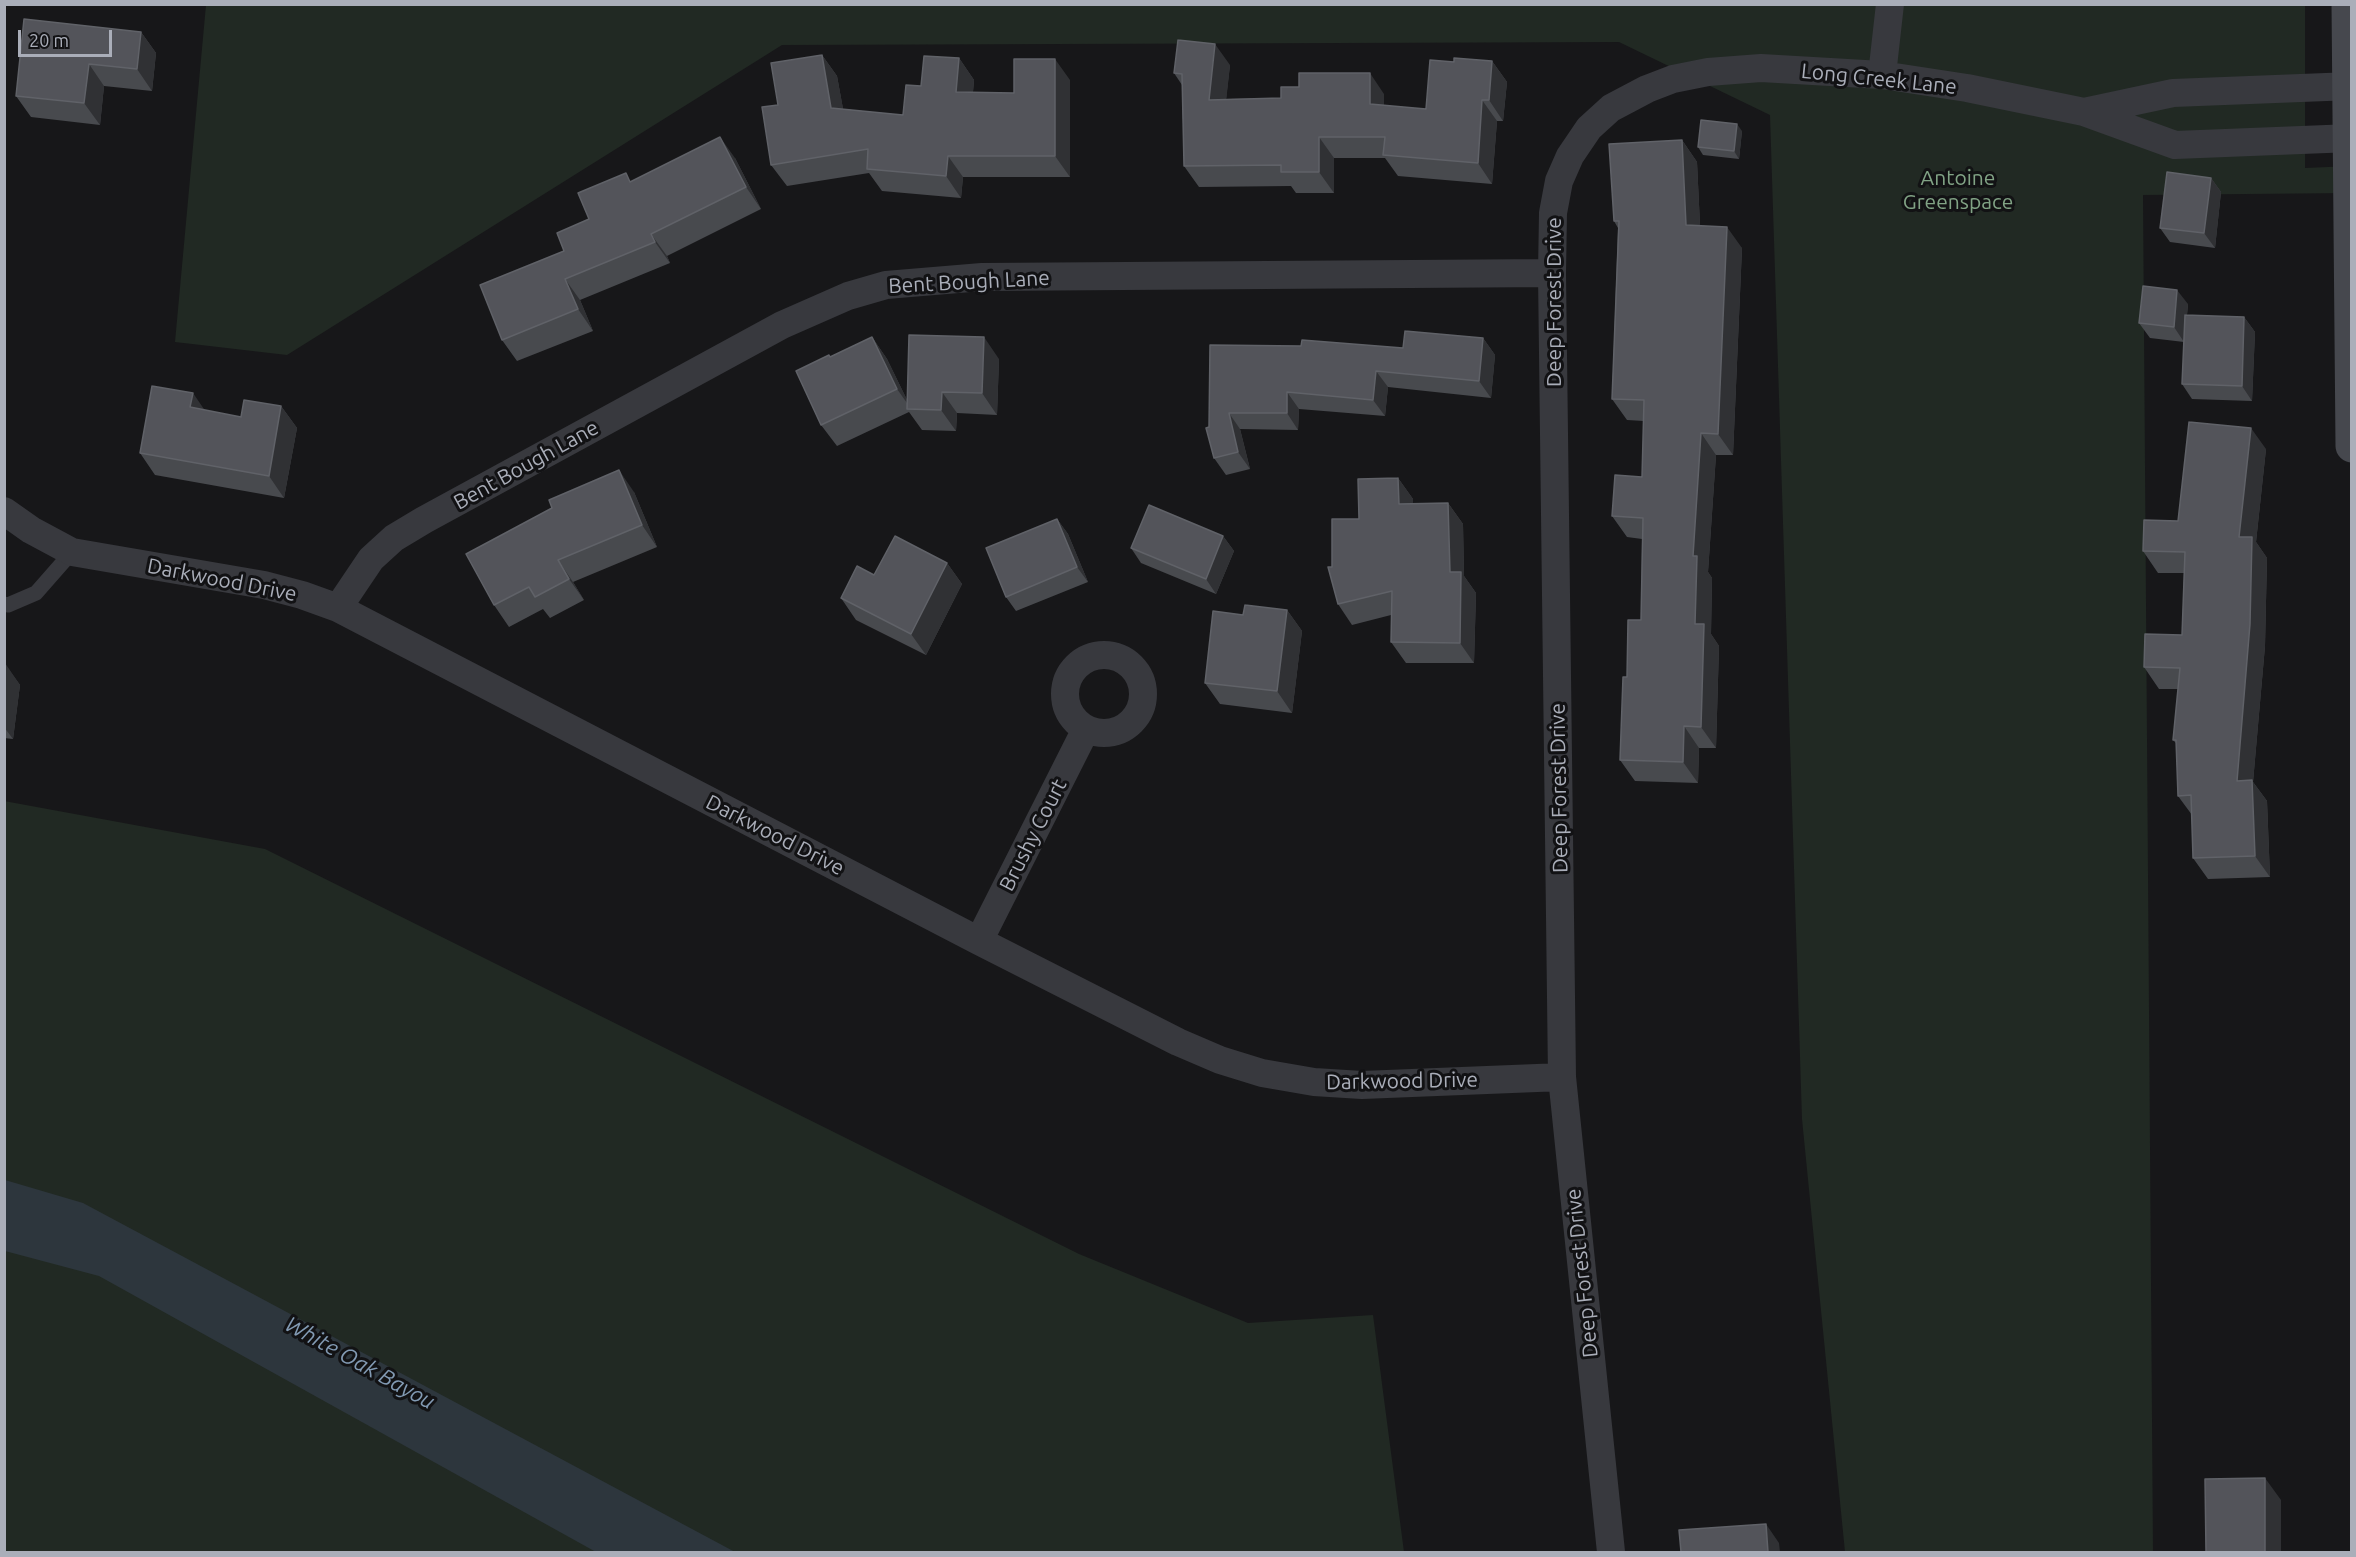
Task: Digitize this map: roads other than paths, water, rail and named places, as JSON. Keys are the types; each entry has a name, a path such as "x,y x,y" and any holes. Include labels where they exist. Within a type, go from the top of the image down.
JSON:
{"main road":[{"path":"2348,4 2352,446"}],"street":[{"path":"1882,75 1890,4"},
{"name":"Long Creek Lane","path":"1673,79 1708,72 1761,68 1882,75 1967,88 2084,112 2175,145 2350,138"},
{"name":"Deep Forest Drive","path":"1611,1552 1562,1077 1553,213 1559,181 1570,156 1589,128 1611,108 1647,89 1673,79"},
{"name":"Long Creek Lane","path":"2084,112 2172,93 2350,86"},
{"name":"Bent Bough Lane","path":"338,608 371,559 394,538 424,520 782,325 848,296 886,285 982,278 1552,273"},
{"name":"Darkwood Drive","path":"4,511 31,530 72,552 264,585 338,608 979,941 1178,1042 1220,1060 1262,1073 1314,1082 1362,1085 1562,1077"},
{"name":"Brushy Court","path":"979,941 1086,729"}],"lane":[{"path":"4,604 8,605 36,593 72,552"}],"water":[{"name":"White Oak Bayou","path":"5,1180 83,1203 735,1552 596,1552 99,1276 5,1251"}],"park label":[{"name":"Antoine Greenspace","path":"1958,190"}]}
